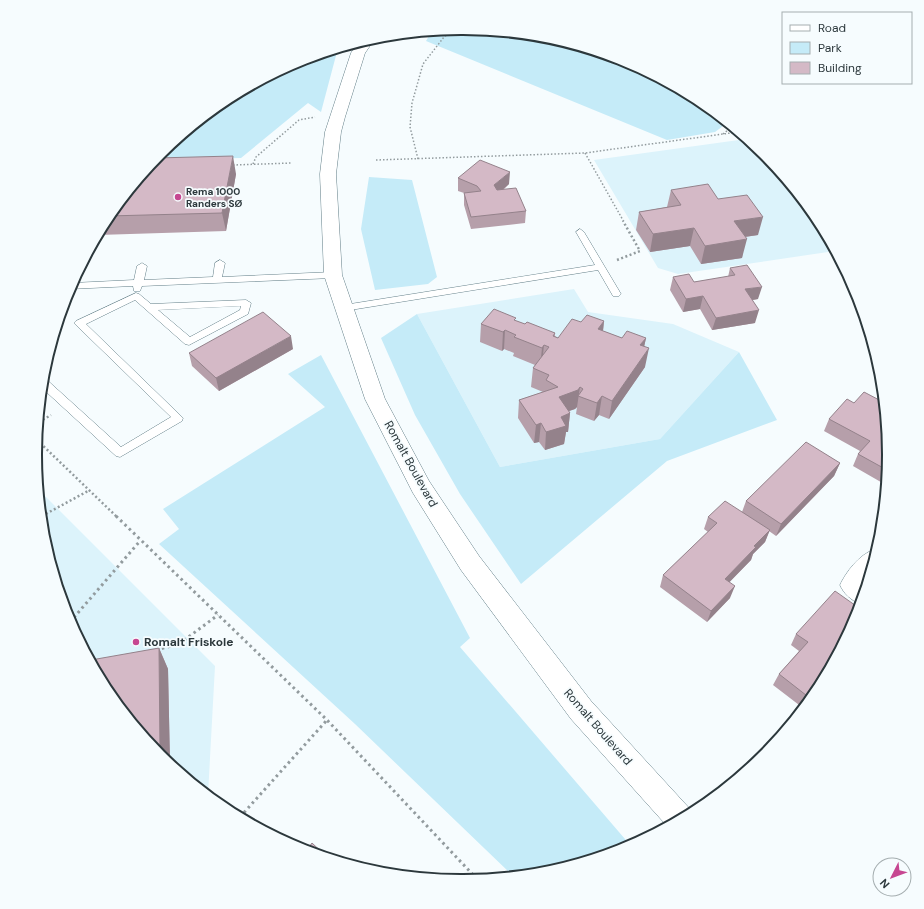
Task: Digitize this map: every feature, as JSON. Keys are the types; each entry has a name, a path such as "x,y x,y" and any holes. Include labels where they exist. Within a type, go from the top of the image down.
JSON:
{"street":[{"name":"Romalt Boulevard","path":"362,47 358,53 337,117 333,132 328,174 333,275 375,399 422,487 470,563 581,710 676,815"},
{"path":"859,590 852,585 865,571"}],"lane":[{"path":"580,232 616,294"},
{"path":"217,281 220,263"},
{"path":"136,296 142,266"},
{"path":"344,308 600,267"},
{"path":"78,286 333,275"},
{"path":"136,296 189,342 245,312 246,302 149,307"},
{"path":"48,387 120,453 178,418 79,323 136,296"}],"path":[{"path":"418,159 410,127 412,104 422,64 447,36"},
{"path":"252,164 256,157 299,120 337,117"},
{"path":"722,134 728,130"},
{"path":"376,160 585,153 731,133"},
{"path":"585,153 640,252 600,267"},
{"path":"229,165 292,163"},
{"path":"42,445 327,720 471,874"},
{"path":"47,513 88,491"},
{"path":"75,617 140,541"},
{"path":"148,652 179,644 218,615"},
{"path":"244,813 327,720"}],"shaded area":[{"path":"740,140 759,158 795,199 811,221 828,251 678,274 658,268 594,160"},
{"path":"574,289 588,312 673,324 739,352 660,439 500,467 417,314"},
{"name":"Romalt Friskole","path":"44,496 215,666 208,788 185,770 147,731 113,688 99,664 74,615 65,589 51,536"}],"green space":[{"path":"435,36 489,36 544,43 571,49 597,57 648,78 672,91 723,126 715,132 667,140 426,41 429,37"},
{"path":"336,54 321,112 308,103 241,158 163,160 185,139 229,106 252,91 301,67"},
{"path":"369,177 412,180 437,277 428,284 375,290 361,229"},
{"path":"417,314 500,467 660,439 739,352 777,420 667,461 521,584 460,494 415,415 381,338"},
{"path":"321,355 470,638 460,647 626,841 571,860 544,866 508,871 355,724 159,544 179,529 163,509 325,407 288,374"}],"building":[{"path":"233,156 222,213 117,216 129,199 165,158"},
{"path":"480,160 510,172 494,185 497,190 516,188 526,211 471,217 464,193 481,191 477,186 458,178"},
{"path":"708,184 718,199 747,195 763,217 734,221 747,239 705,246 694,228 653,234 639,212 681,205 671,190"},
{"path":"747,265 762,287 745,289 759,310 716,318 703,296 686,299 673,277 689,274 694,282 735,275 730,268"},
{"path":"494,309 516,318 514,320 525,324 527,322 555,333 553,336 558,338 572,319 581,322 587,315 604,321 598,329 622,338 627,331 646,338 640,345 649,348 612,401 602,396 597,403 578,396 583,389 580,387 578,390 559,397 570,413 561,417 566,426 546,432 541,423 536,425 519,400 558,387 546,380 549,375 533,368 549,347 544,345 542,348 514,337 516,335 505,330 503,332 481,324"},
{"path":"263,312 291,336 216,378 189,353"},
{"path":"864,392 878,399 881,427 882,467 858,454 870,441 829,419 847,399 854,403"},
{"path":"806,442 840,463 781,524 746,501"},
{"path":"725,501 770,530 725,579 735,586 711,611 663,575 717,523 708,517"},
{"path":"835,591 854,604 838,640 806,695 779,674 808,642 796,634"},
{"path":"159,648 160,745 129,710 113,688 96,659"},
{"path":"312,843 318,848 310,846"}],"place":[{"name":"Rema 1000 Randers SØ","path":"178,197"},
{"name":"Romalt Friskole","path":"136,642"}]}
